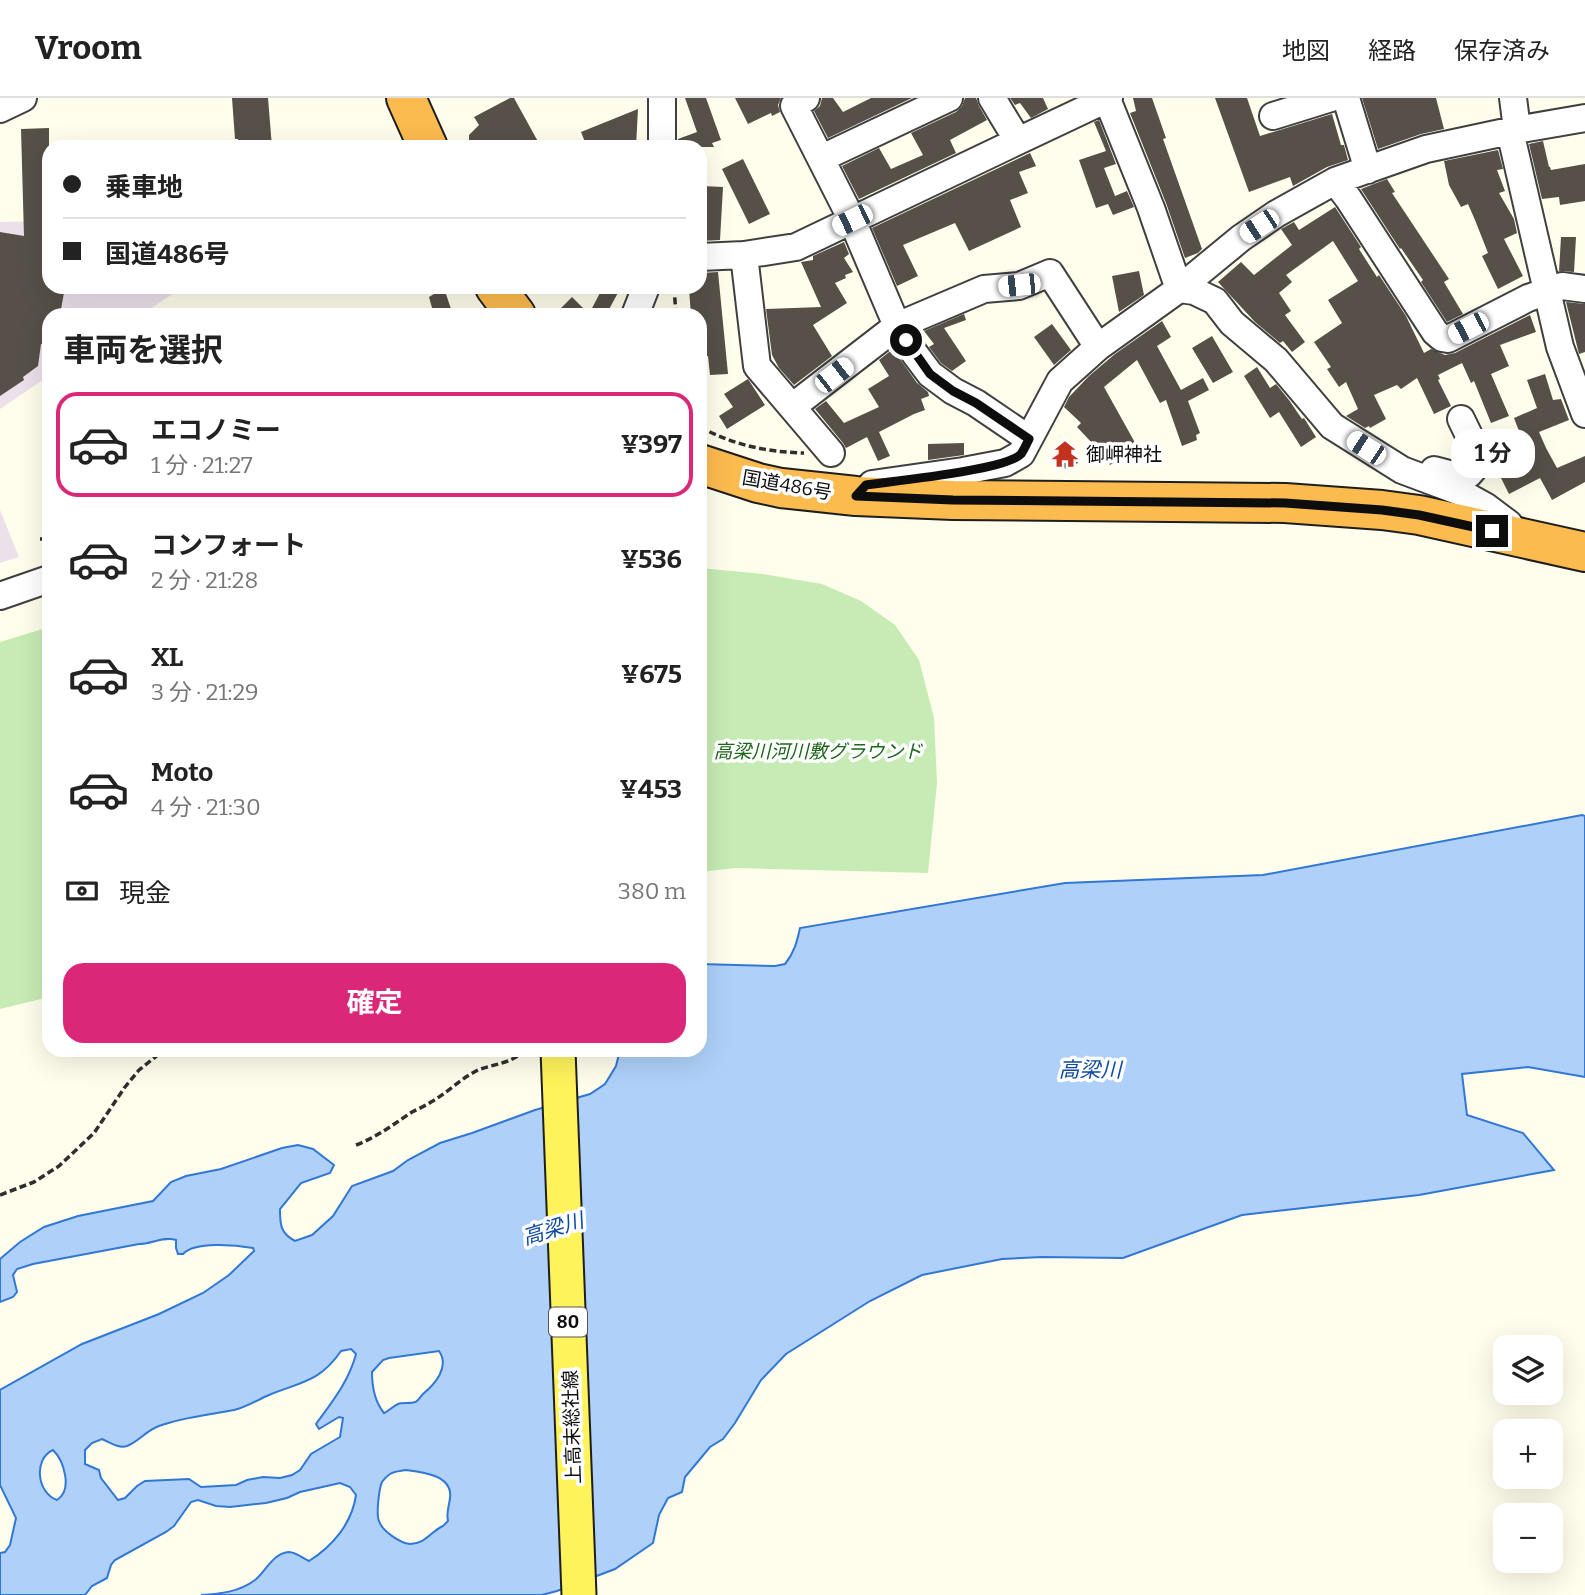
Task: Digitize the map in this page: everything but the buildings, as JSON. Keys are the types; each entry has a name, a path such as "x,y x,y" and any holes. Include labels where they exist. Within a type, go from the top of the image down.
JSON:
{"highway":[{"path":"406,98 425,140"},
{"name":"国道486号","path":"707,466 781,488 856,496 953,500 1271,502 1334,505 1419,515 1585,552"}],"main road":[{"name":"上高末総社線","path":"558,1057 579,1595"}],"street":[{"path":"0,109 23,98"},
{"path":"662,98 662,140"},
{"path":"806,98 794,107 852,220 897,326 930,374 1029,439"},
{"path":"822,158 949,98"},
{"path":"992,98 1018,141"},
{"path":"707,257 744,255 796,247 1108,98 1179,289"},
{"path":"1273,116 1331,98"},
{"path":"1346,98 1368,170"},
{"path":"1513,98 1513,130 1560,347 1585,414"},
{"path":"856,496 866,485 1005,463 1021,454 1060,381 1098,347 1179,289 1241,238 1276,214 1335,181 1426,149 1585,118"},
{"path":"1335,181 1435,332 1442,338 1448,339 1528,298 1562,286 1585,289"},
{"path":"744,255 757,366 831,453"},
{"path":"792,407 897,326 984,289 1019,285 1050,273 1098,347"},
{"path":"1179,289 1194,291 1215,302 1232,323 1276,360 1332,426 1402,470 1458,491 1485,506 1509,524 1516,536"},
{"path":"1388,462 1453,475 1469,474 1476,466 1479,456 1461,419"},
{"path":"0,596 42,581"}],"path":[{"path":"707,430 726,440 755,449 831,453"},
{"path":"0,1195 34,1182 59,1166 94,1133 125,1087 139,1070 155,1057"},
{"path":"356,1145 433,1102 465,1077 516,1057"}],"shaded area":[{"path":"42,221 42,294 172,294 152,308 42,308 42,381 0,409 0,222"},
{"path":"0,510 19,557 0,563"}],"green space":[{"name":"高梁川河川敷グラウンド","path":"707,569 763,574 822,584 861,601 895,625 919,660 934,718 937,783 928,873 736,868 707,871"},
{"path":"42,629 42,999 0,1009 0,642"}],"water":[{"name":"高梁川","path":"1585,816 1585,1077 1528,1067 1462,1074 1467,1115 1523,1133 1554,1170 1419,1195 1242,1215 1123,1258 1002,1259 922,1275 870,1301 786,1354 761,1380 723,1439 710,1447 685,1477 682,1492 668,1498 659,1515 653,1543 615,1569 557,1591 542,1595 201,1595 229,1592 249,1584 283,1553 294,1553 309,1561 318,1555 340,1533 354,1505 356,1495 350,1487 340,1483 266,1503 230,1507 198,1500 191,1502 174,1526 115,1560 107,1578 92,1586 85,1595 0,1595 0,1553 5,1552 10,1545 16,1518 0,1485 0,1390 82,1344 159,1314 203,1293 229,1275 254,1251 253,1248 216,1245 197,1247 178,1254 176,1240 167,1239 33,1264 17,1269 13,1275 17,1292 13,1297 0,1302 0,1259 20,1242 44,1227 78,1216 153,1201 171,1182 186,1176 221,1169 298,1145 313,1149 334,1165 330,1173 301,1183 280,1209 282,1228 286,1235 295,1241 312,1235 333,1216 352,1186 393,1171 440,1143 590,1094 605,1084 618,1057 707,1057 707,964 785,964 795,947 800,928 1065,883 1263,875","holes":["351,1349 356,1354 349,1373 316,1424 319,1429 339,1417 343,1418 340,1437 311,1454 300,1470 292,1475 280,1478 263,1477 236,1485 201,1487 189,1479 145,1481 125,1498 118,1500 101,1478 99,1470 85,1464 85,1450 92,1443 102,1439 124,1447 168,1423 243,1407 309,1380 325,1369 341,1351","439,1351 443,1363 436,1380 417,1401 398,1404 384,1413 375,1394 372,1372 383,1360 389,1358","53,1450 61,1461 66,1483 65,1490 57,1500 45,1490 40,1476 42,1461","406,1470 435,1476 447,1484 450,1490 448,1521 424,1540 410,1544 392,1536 378,1518 382,1482 392,1473"]}],"place":[{"name":"御岬神社","path":"1065,454"}],"route":[{"path":"906,340 930,374 1029,439 1021,454 1005,463 866,485 856,496 953,500 1334,505 1419,515 1492,531"}]}
